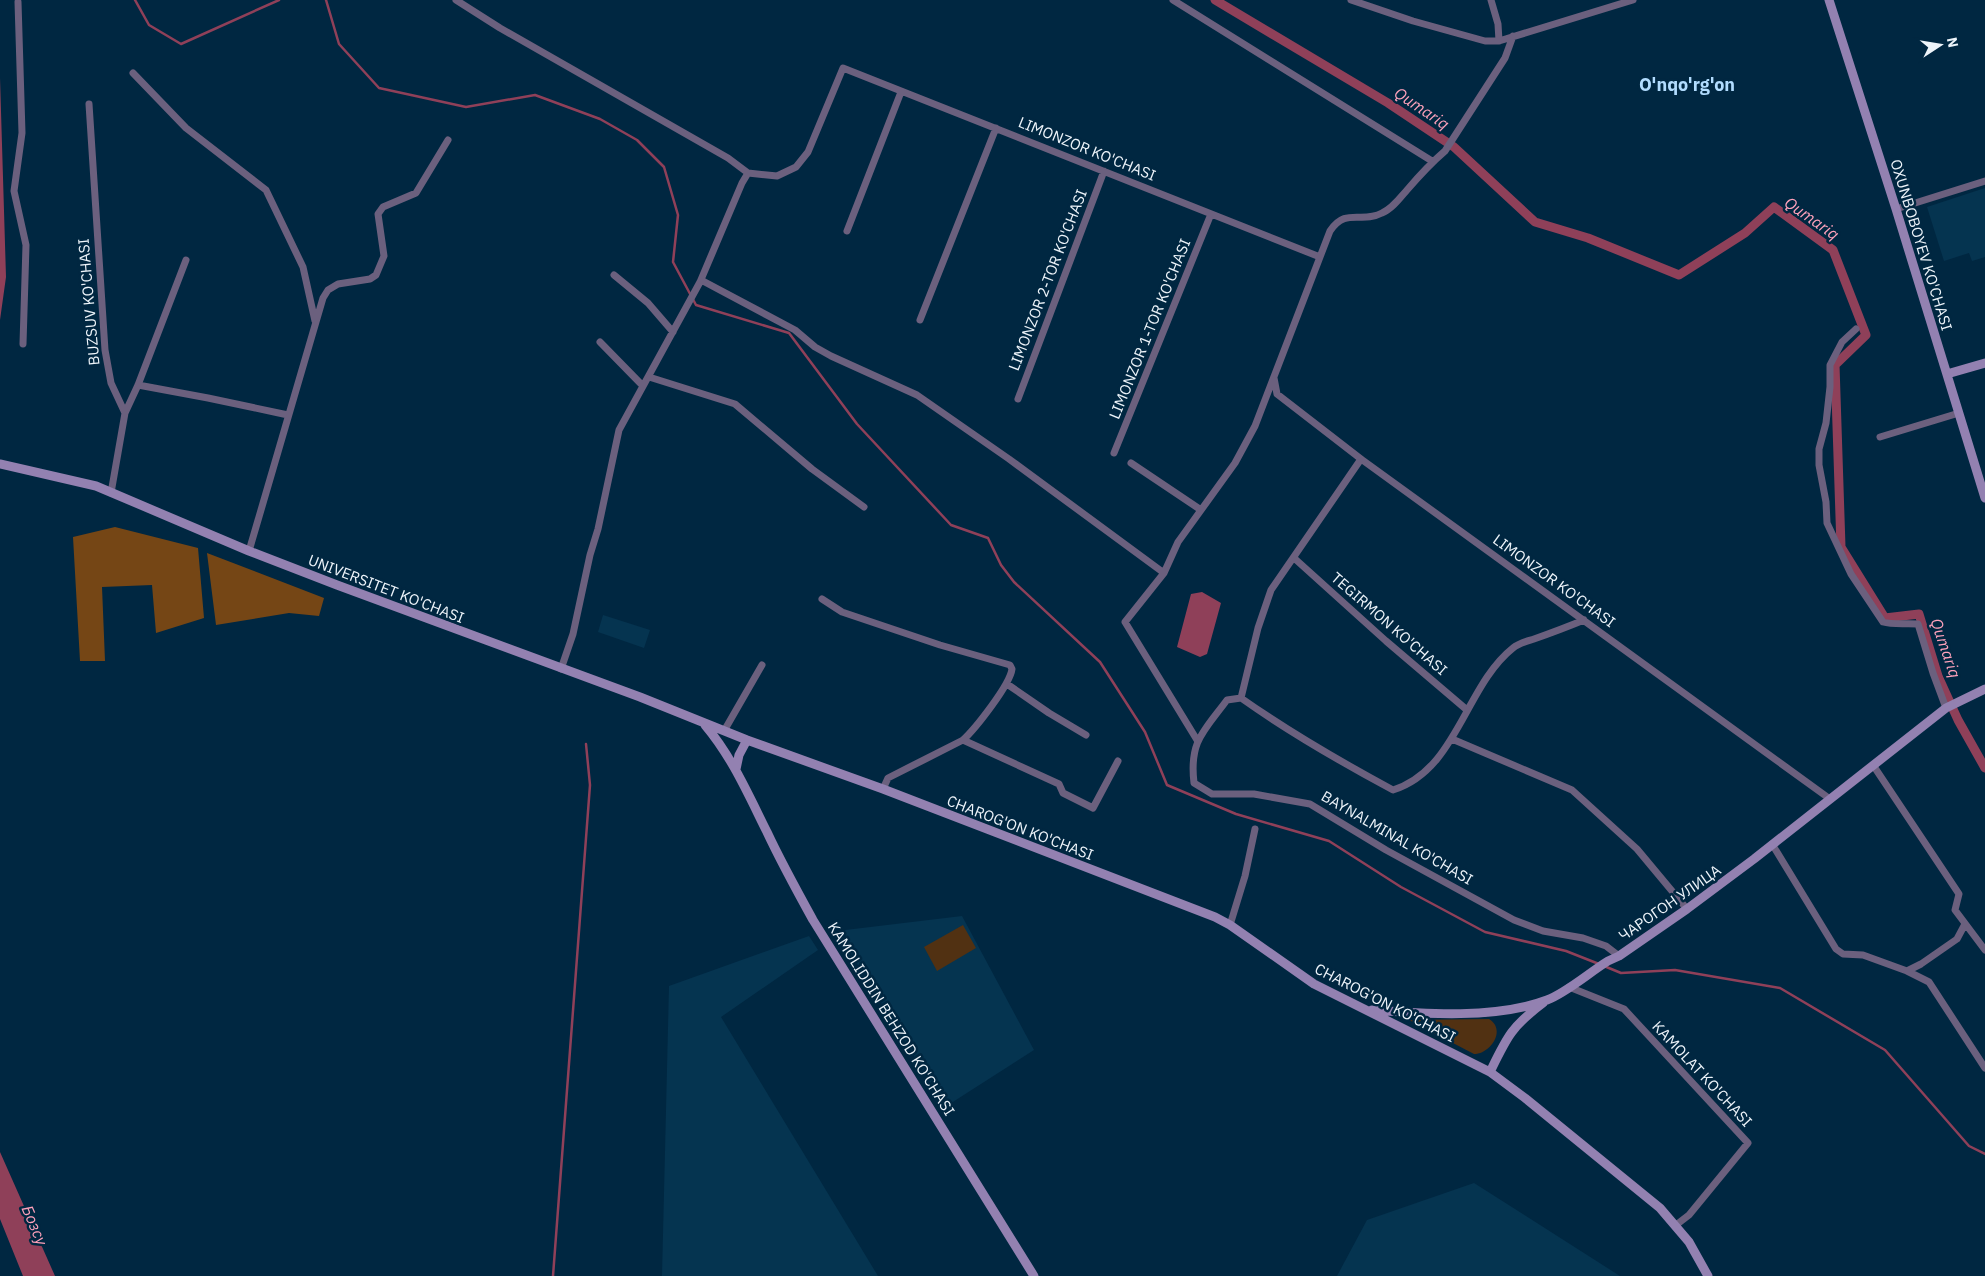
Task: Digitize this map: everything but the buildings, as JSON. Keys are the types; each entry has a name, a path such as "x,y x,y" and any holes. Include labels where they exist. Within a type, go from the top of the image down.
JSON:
{"main road":[{"name":"OXUNBOBOYEV KO'CHASI","path":"1829,0 1985,498"},
{"path":"1947,374 1985,363"},
{"name":"UNIVERSITET KO'CHASI","path":"0,464 78,481 111,492 249,551 640,697 747,740"},
{"name":"ЧАРОГОН УЛИЦА","path":"1367,1010 1486,1012 1520,1007 1548,1000 1608,960 1619,956 1687,909 1946,708 1985,689"},
{"name":"KAMOLIDDIN BEHZOD KO'CHASI","path":"705,724 736,769 786,871 814,920 1034,1276"},
{"path":"736,769 739,755 747,740"},
{"name":"CHAROG'ON KO'CHASI","path":"747,740 883,789 1215,917 1230,925 1314,984 1490,1072 1525,1098 1660,1208 1676,1225 1696,1254 1708,1276"},
{"path":"1490,1072 1506,1038 1514,1027 1548,1000"}],"street":[{"path":"456,0 500,28 728,158 748,173 700,282 619,430 573,634 561,669"},
{"path":"1173,0 1432,161"},
{"path":"1351,0 1431,26 1486,41 1499,41 1632,0"},
{"path":"1491,0 1498,24 1499,41"},
{"path":"18,2 22,133 14,191 26,245 23,344"},
{"path":"1197,740 1125,622 1164,573 1178,542 1235,463 1256,426 1330,231 1336,222 1346,217 1372,217 1394,205 1432,161 1445,151 1505,58 1513,36"},
{"name":"LIMONZOR KO'CHASI","path":"748,173 777,176 796,167 808,152 843,68 1320,257"},
{"path":"133,73 186,128 266,190 303,267 315,324"},
{"path":"847,231 901,92"},
{"name":"BUZSUV KO'CHASI","path":"89,104 105,350 111,383 125,413"},
{"path":"920,320 996,128"},
{"path":"249,551 323,298 328,290 338,284 370,279 376,275 384,256 378,214 383,207 416,193 448,140"},
{"name":"LIMONZOR 2-TOR KO'CHASI","path":"1018,400 1104,171"},
{"path":"1896,209 1985,181"},
{"name":"LIMONZOR 1-TOR KO'CHASI","path":"1114,453 1211,214"},
{"path":"111,492 125,413 138,386 186,260"},
{"path":"614,275 648,303 673,332"},
{"path":"700,282 795,330 815,347 831,356 918,395 1164,573"},
{"path":"1856,329 1842,342 1830,365 1830,387 1826,423 1819,449 1818,465 1826,502 1827,523 1852,574 1883,622 1890,624 1899,622 1918,624 1946,708"},
{"path":"600,342 643,386"},
{"path":"649,377 735,404 812,469 864,507"},
{"name":"LIMONZOR KO'CHASI","path":"1274,377 1277,394 1361,458 1830,798"},
{"path":"138,386 208,398 288,415"},
{"path":"1880,437 1959,413"},
{"path":"1361,458 1271,590 1258,628 1241,698 1270,718 1393,790 1424,774 1452,739 1492,668 1515,646 1584,620"},
{"path":"1131,462 1201,510"},
{"name":"TEGIRMON KO'CHASI","path":"1294,558 1386,641 1467,710"},
{"path":"822,599 842,612 940,645 1010,665 1011,674 1006,684 970,734 963,740 888,778 883,789"},
{"path":"724,731 762,665"},
{"path":"1006,684 1086,735"},
{"name":"BAYNALMINAL KO'CHASI","path":"1241,698 1227,700 1197,740 1192,764 1194,783 1212,794 1254,794 1310,804 1386,850 1514,920 1543,932 1583,938 1606,946 1619,956"},
{"path":"1452,739 1572,790 1637,850 1687,909"},
{"path":"963,740 1058,784 1063,793 1093,808 1118,761"},
{"path":"1873,765 1959,894 1955,910 1985,950"},
{"path":"1230,925 1245,876 1253,834 1256,829"},
{"path":"1772,844 1836,949 1843,954 1863,955 1907,971 1929,982 1985,1068"},
{"path":"1907,971 1921,964 1957,939 1966,924"},
{"name":"KAMOLAT KO'CHASI","path":"1569,987 1624,1009 1748,1143 1689,1215 1676,1225"}],"shaded area":[{"path":"0,78 6,277 0,320"},
{"path":"1985,188 1985,257 1972,261 1969,253 1944,261 1927,207"},
{"path":"115,527 198,548 204,618 156,633 152,585 102,587 105,661 80,661 73,537"},
{"path":"207,553 324,598 319,616 289,613 216,625"},
{"path":"1202,592 1221,603 1207,654 1200,657 1177,647 1191,594"},
{"path":"603,615 650,630 644,648 598,632"},
{"path":"962,916 1034,1050 945,1107 837,931"},
{"path":"963,925 976,948 937,971 924,947"},
{"path":"809,936 818,950 721,1017 878,1276 662,1276 669,986"},
{"path":"1489,1019 1496,1029 1494,1041 1486,1050 1474,1054 1409,1020"},
{"name":"Бозсу","path":"0,1152 55,1276 23,1276 0,1219"},
{"path":"1474,1183 1620,1276 1337,1276 1367,1220"}],"waterway":[{"path":"135,0 149,25 181,44 279,0"},
{"path":"326,0 339,44 379,88 466,107 535,95 600,119 637,140 664,167 678,215 673,262 696,305 789,333 857,424 951,525 988,538 1001,565 1014,582 1100,662 1145,732 1167,785 1236,814 1329,841 1401,887 1485,932 1566,951 1599,964"},
{"name":"Qumariq","path":"1215,0 1388,103 1454,147 1535,222 1588,238 1679,275 1745,233 1774,207 1833,250 1866,335 1835,365 1841,547 1885,618 1919,614 1938,676 1958,720 1985,768"},
{"path":"553,1276 590,785 586,744"},
{"path":"1604,966 1621,973 1675,970 1780,988 1885,1050 1969,1146 1985,1154"}],"district":[{"name":"O'nqo'rg'on","path":"1687,85"}]}
